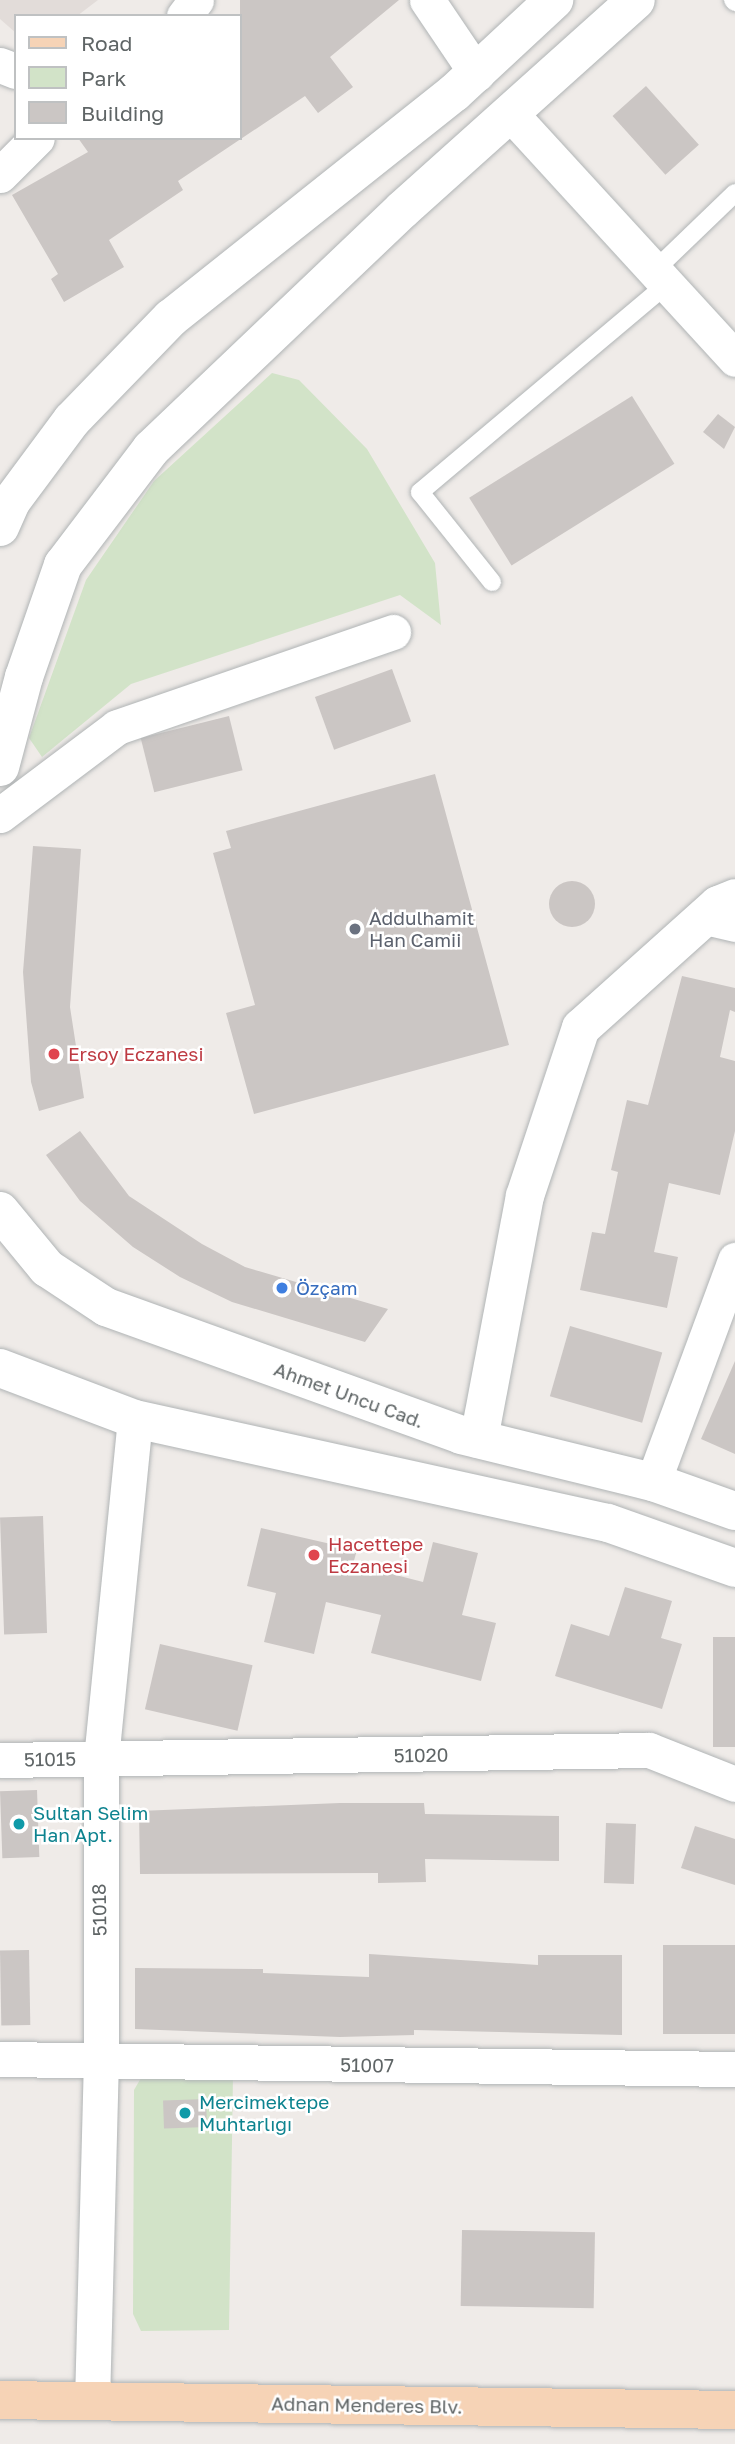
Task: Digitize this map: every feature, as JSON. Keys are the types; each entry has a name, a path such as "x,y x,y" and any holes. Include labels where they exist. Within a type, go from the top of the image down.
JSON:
{"main road":[{"path":"4,513 72,420 171,318 477,74 554,0"},
{"path":"0,767 24,677 63,565 151,449 509,112 636,0"},
{"path":"479,1439 525,1196 581,1028 725,913"},
{"name":"Ahmet Uncu Cad.","path":"0,1212 47,1268 106,1307 479,1439 653,1482 735,1511"},
{"path":"0,1368 135,1419 608,1523 735,1568"},
{"name":"Adnan Menderes Blv.","path":"0,2400 724,2409"}],"street":[{"path":"427,0 477,74"},
{"path":"509,112 735,359"},
{"path":"0,175 35,140"},
{"path":"0,815 117,727 393,632"},
{"path":"653,1482 735,1260"},
{"name":"51018","path":"92,2402 101,2061 101,1759 135,1419"},
{"name":"51020","path":"101,1759 649,1751 735,1784"},
{"name":"51015","path":"0,1760 101,1759"},
{"name":"51007","path":"0,2059 735,2069"}],"lane":[{"path":"492,582 420,492 661,276 735,193"}],"shaded area":[{"path":"0,0 98,0 80,14 14,14 14,31 0,19"}],"green space":[{"path":"272,373 299,380 367,449 435,563 441,625 400,595 131,684 42,757 29,738 86,580 154,481"},
{"path":"233,2076 229,2330 141,2331 133,2314 134,2090 141,2078"}],"building":[{"path":"240,0 399,0 330,57 353,87 318,113 305,96 242,138"},
{"path":"646,86 699,145 665,175 613,116"},
{"path":"79,140 239,140 178,181 183,190 109,240 124,267 64,302 51,279 58,274 12,195 88,152"},
{"path":"632,396 674,464 512,566 469,498"},
{"path":"718,414 735,427 724,449 703,432"},
{"path":"392,669 411,722 334,750 315,697"},
{"path":"229,716 243,770 154,792 141,738"},
{"name":"Addulhamit Han Camii","path":"435,774 509,1045 254,1114 226,1013 255,1005 213,853 231,848 226,831"},
{"path":"33,846 81,849 70,1007 84,1098 39,1111 31,1082 23,972"},
{"path":"572,881 588,888 595,904 588,920 572,927 556,920 549,904 556,888"},
{"path":"682,976 735,988 735,1012 730,1010 720,1057 735,1061 735,1131 720,1195 669,1183 654,1252 678,1257 667,1308 580,1290 592,1232 605,1234 618,1172 611,1170 627,1100 648,1105"},
{"path":"80,1131 129,1196 202,1244 245,1267 388,1309 365,1342 232,1302 180,1277 133,1247 80,1201 46,1155"},
{"path":"570,1326 662,1352 642,1423 550,1396"},
{"path":"735,1361 735,1454 701,1439"},
{"path":"43,1516 47,1633 4,1634 0,1518"},
{"path":"261,1528 357,1550 353,1564 423,1582 433,1542 478,1553 462,1615 496,1623 481,1681 371,1653 381,1615 326,1602 314,1654 264,1642 276,1593 247,1586"},
{"path":"625,1587 672,1601 661,1638 682,1644 662,1709 555,1676 571,1624 609,1636"},
{"path":"713,1637 735,1637 735,1747 713,1747"},
{"path":"160,1644 253,1665 237,1731 145,1709"},
{"name":"Sultan Selim Han Apt.","path":"37,1790 39,1857 2,1858 0,1791"},
{"path":"340,1803 424,1803 425,1814 559,1816 559,1861 425,1859 426,1882 378,1883 378,1873 140,1874 139,1811"},
{"path":"606,1823 636,1824 634,1884 604,1883"},
{"path":"695,1826 735,1839 735,1885 681,1868"},
{"path":"663,1945 735,1945 735,2034 663,2034"},
{"path":"29,1950 30,2025 1,2025 0,1951"},
{"path":"369,1954 538,1965 538,1955 622,1955 622,2035 414,2030 414,2035 340,2037 135,2029 135,1968 263,1969 263,1973 369,1977"},
{"name":"Mercimektepe Muhtarlığı","path":"206,2099 207,2127 164,2128 163,2101"},
{"path":"462,2230 595,2232 594,2308 461,2306"}],"place":[{"name":"Addulhamit Han Camii","path":"355,929"},
{"name":"Ersoy Eczanesi","path":"54,1054"},
{"name":"Özçam","path":"282,1288"},
{"name":"Hacettepe Eczanesi","path":"314,1555"},
{"name":"Sultan Selim Han Apt.","path":"19,1824"},
{"name":"Mercimektepe Muhtarlığı","path":"185,2113"}]}
